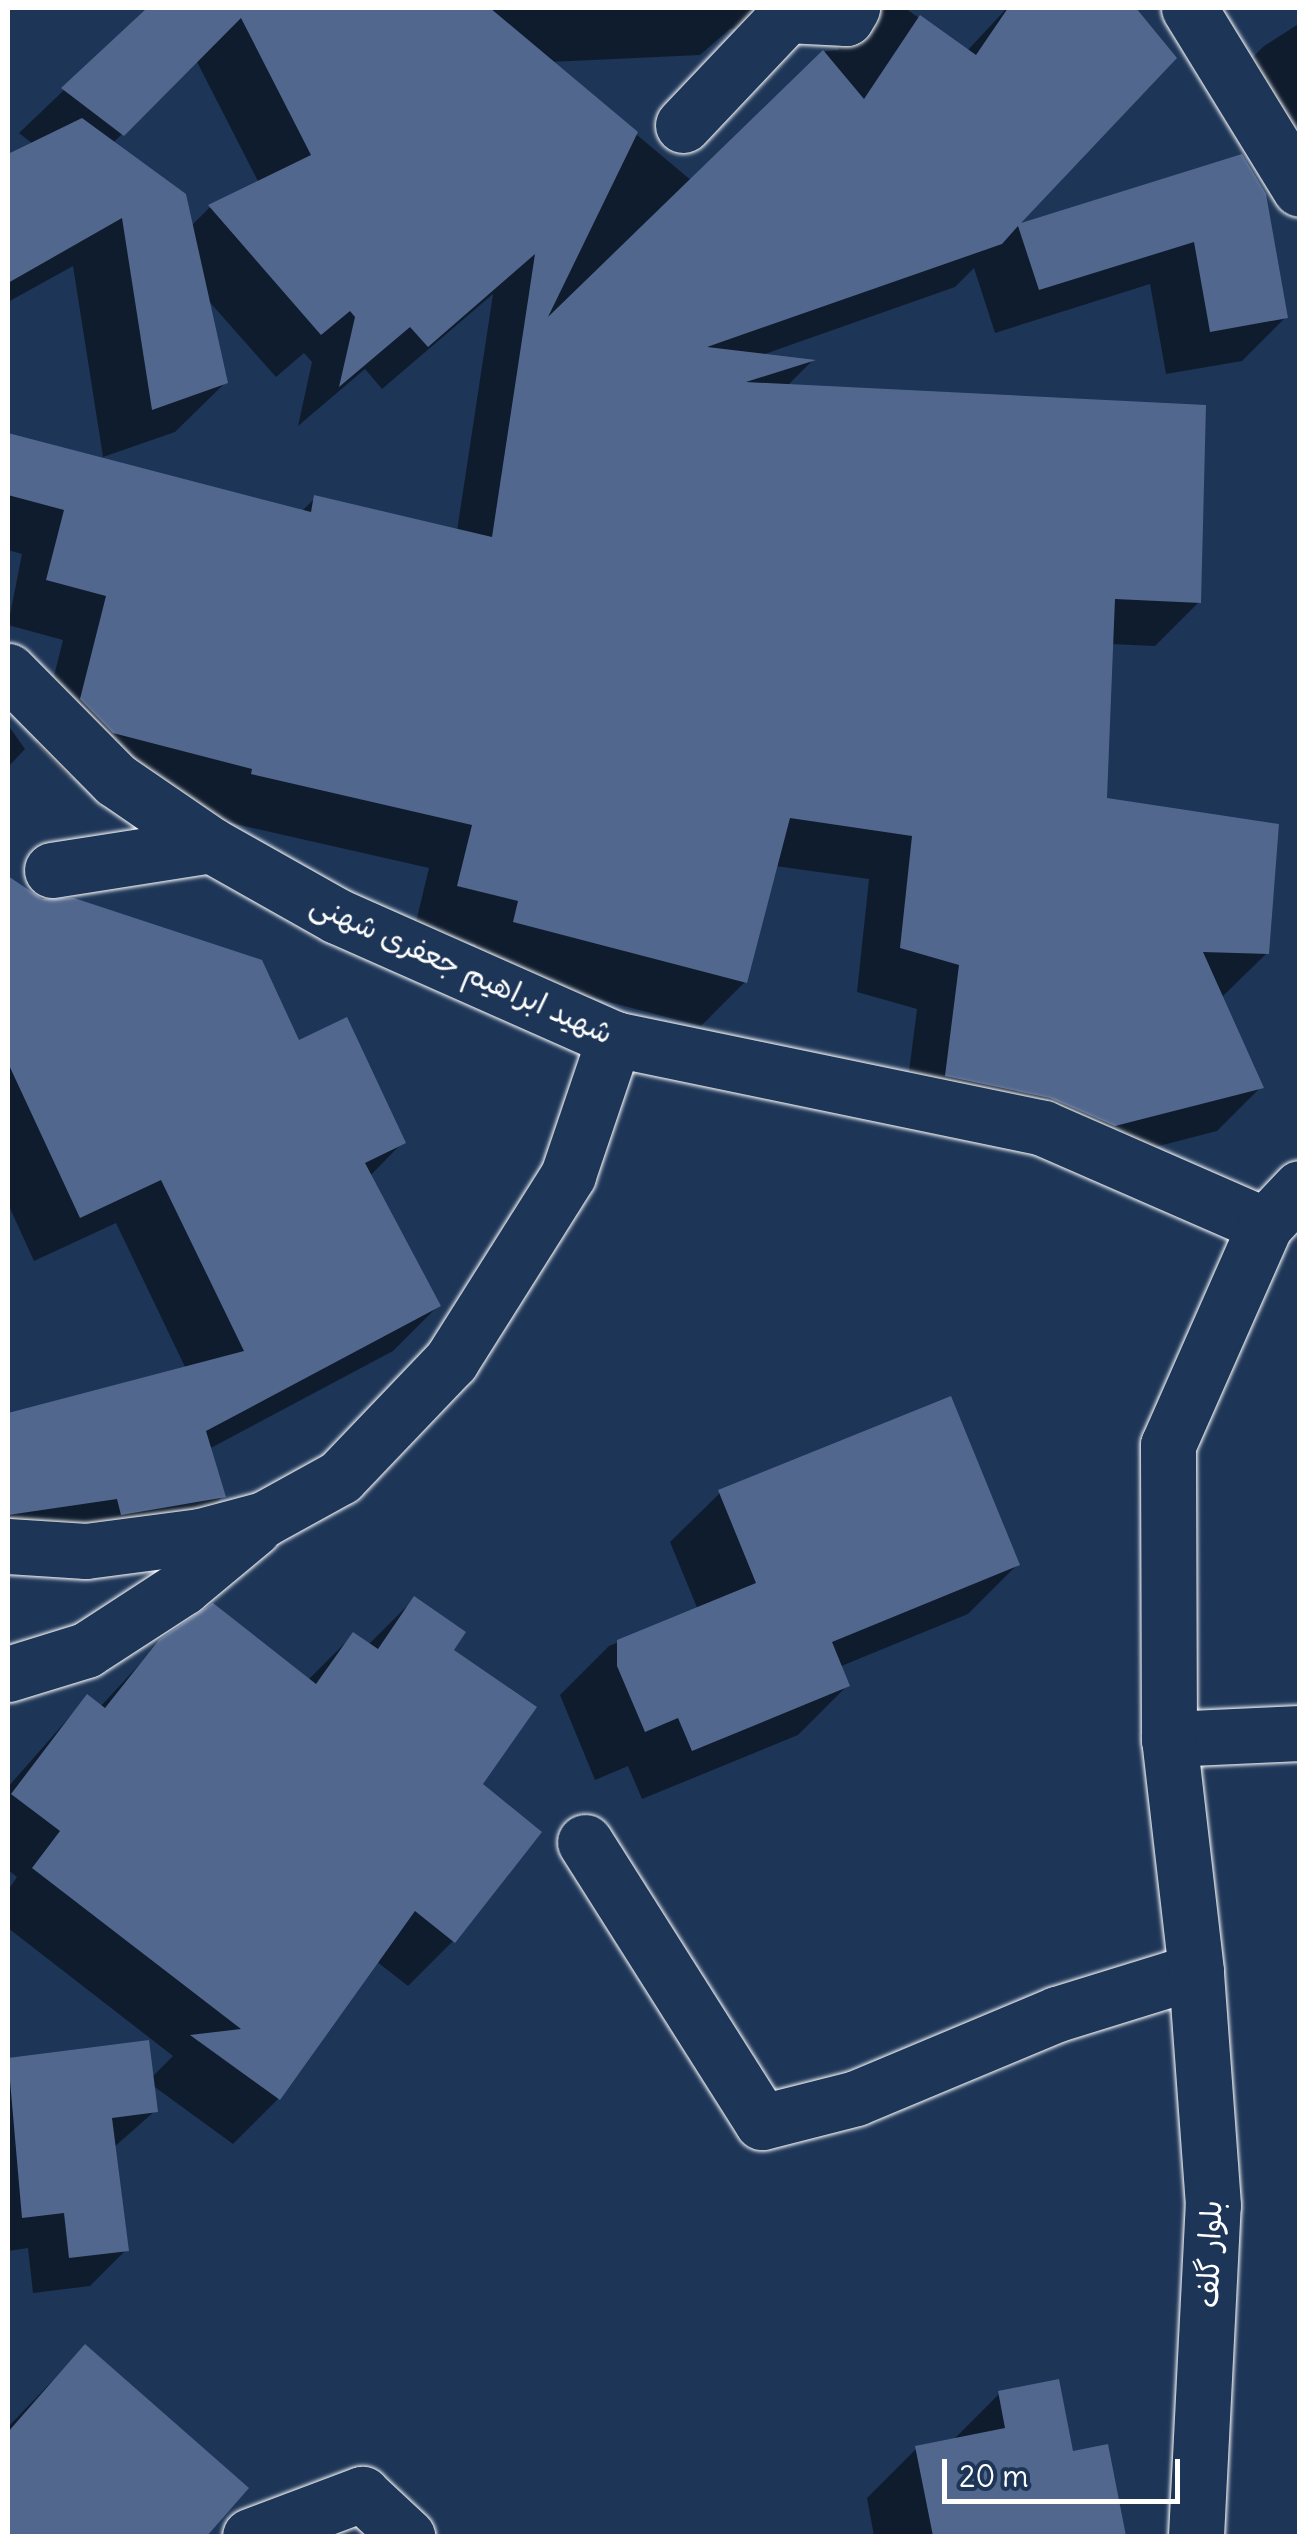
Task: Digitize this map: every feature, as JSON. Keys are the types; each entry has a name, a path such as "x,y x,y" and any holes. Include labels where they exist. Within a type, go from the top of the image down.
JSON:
{"street":[{"path":"683,125 787,15 846,18 852,8"},
{"path":"1190,8 1300,189"},
{"name":"شهید ابراهیم جعفری شهنی","path":"8,672 116,780 212,845 337,916 614,1039 1043,1128 1282,1206"},
{"path":"52,870 212,845"},
{"path":"8,1674 86,1650 183,1587 264,1520 340,1477 451,1361 568,1175 614,1039"},
{"name":"بلوار گلف","path":"1196,2536 1213,2205 1196,1972 1169,1739 1168,1446 1282,1206"},
{"path":"8,1546 86,1551 200,1536 264,1520"},
{"path":"1169,1739 1300,1733"},
{"path":"585,1842 762,2122 856,2098 1057,2014 1196,1972"},
{"path":"250,2536 362,2494 407,2536"}],"building":[{"path":"147,8 490,8 638,132 548,317 823,50 864,99 920,15 976,55 1008,8 1136,8 1177,58 1021,223 1242,154 1266,194 1288,318 1210,332 1194,242 1039,290 1018,226 1002,244 707,347 816,360 746,382 1206,405 1201,603 1115,599 1107,798 1279,824 1269,954 1203,952 1264,1088 1115,1126 1050,1098 945,1076 959,965 900,948 912,836 790,818 747,983 513,922 518,901 457,886 472,825 251,774 252,769 113,733 80,699 106,596 46,580 64,510 8,495 8,433 311,512 314,495 492,537 535,254 428,347 410,327 339,387 355,317 350,311 321,335 208,205 311,155 241,18 124,136 61,88"},
{"path":"82,118 186,194 228,383 152,410 122,218 8,283 8,154"},
{"path":"8,876 42,899 74,898 262,960 299,1040 347,1017 406,1143 365,1163 441,1306 206,1431 226,1497 121,1515 117,1499 8,1515 8,1413 244,1351 161,1180 80,1218 8,1063"},
{"path":"951,1396 1020,1565 832,1642 850,1686 692,1751 678,1718 645,1732 617,1666 617,1640 756,1583 718,1490"},
{"path":"414,1596 466,1632 454,1650 537,1707 483,1784 542,1832 455,1943 415,1911 280,2100 190,2035 241,2029 32,1868 60,1831 11,1794 87,1694 105,1708 159,1640 213,1603 316,1684 353,1632 378,1649"},
{"path":"149,2040 158,2112 112,2118 129,2251 69,2258 64,2213 22,2218 8,2058"},
{"path":"85,2344 249,2488 207,2536 8,2536 8,2432"},
{"path":"1059,2379 1073,2451 1108,2444 1126,2536 933,2536 915,2446 1005,2428 998,2391"}]}
